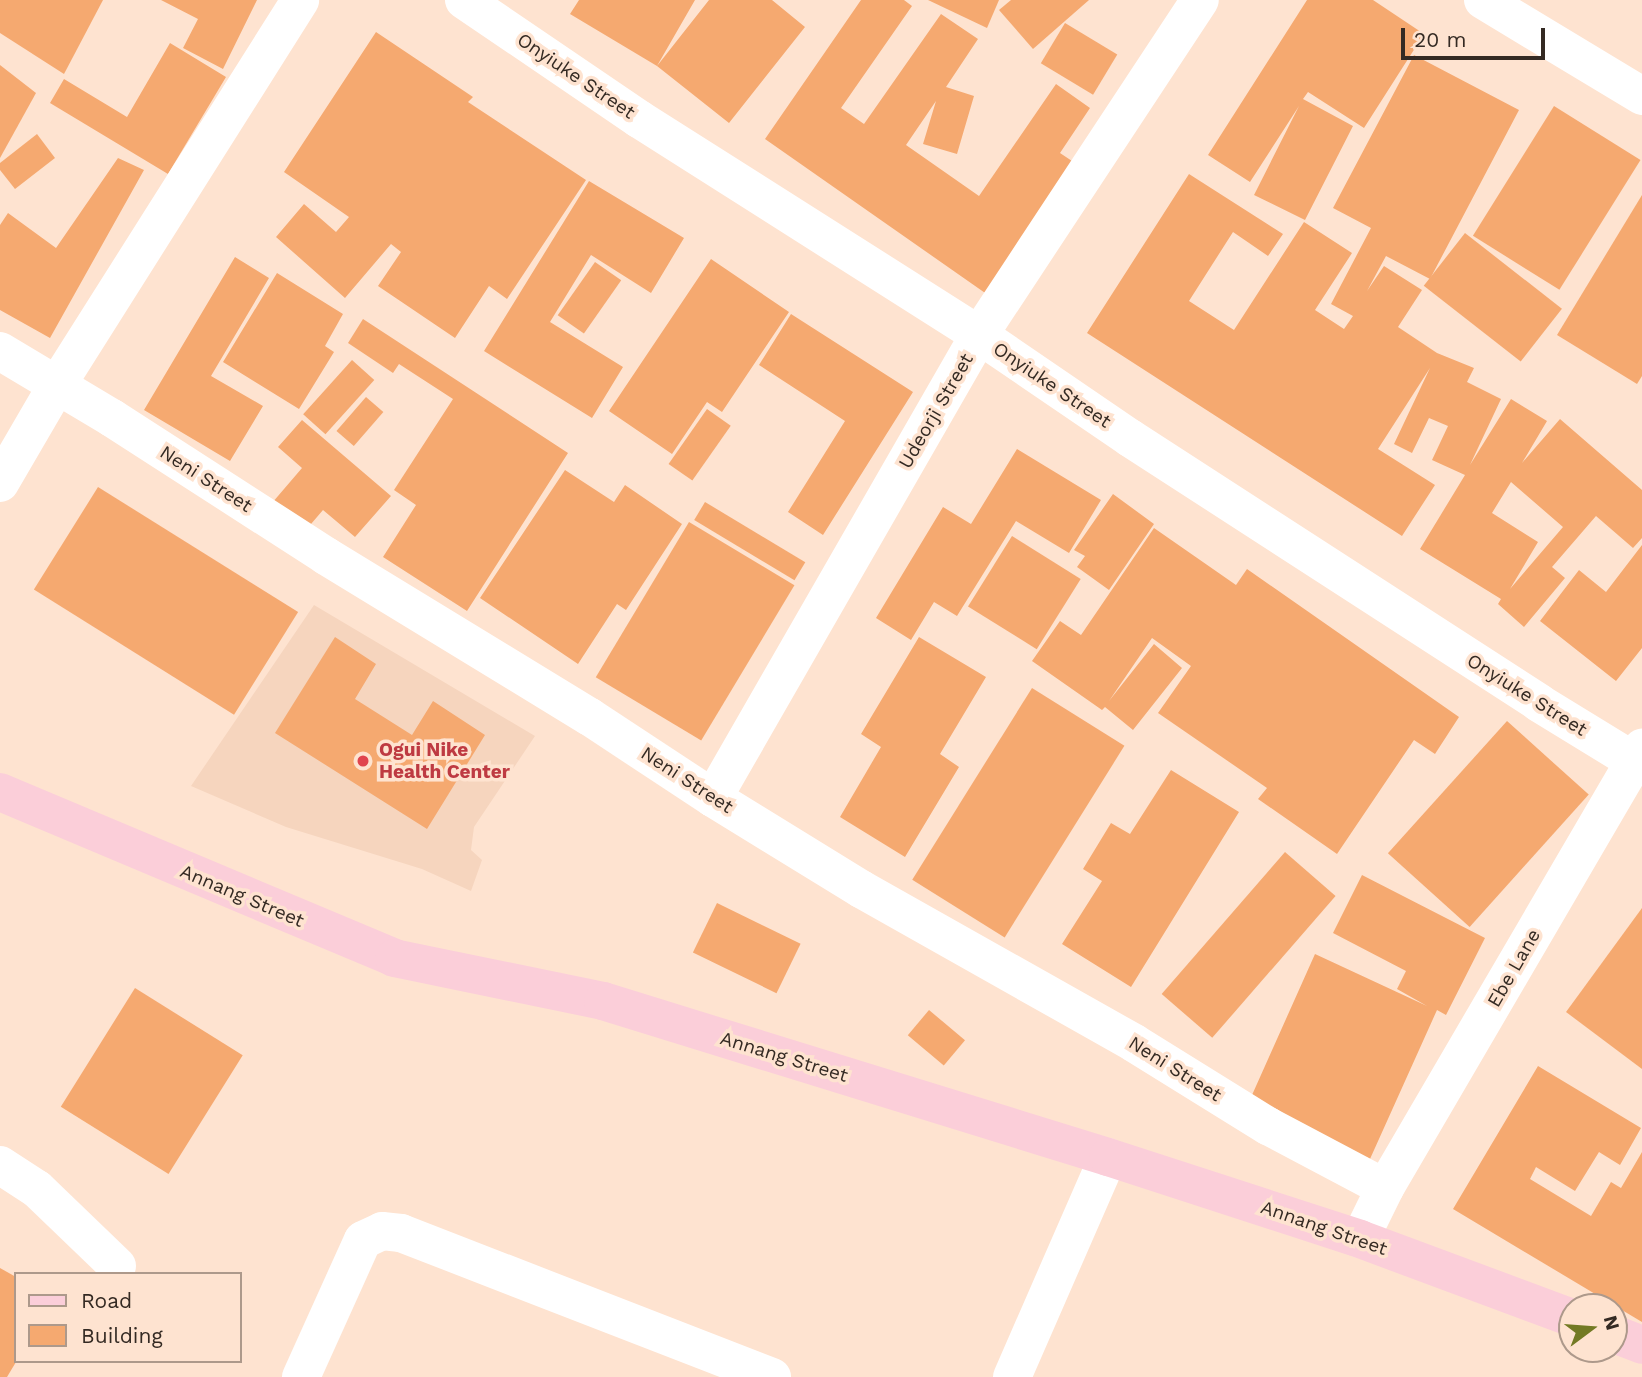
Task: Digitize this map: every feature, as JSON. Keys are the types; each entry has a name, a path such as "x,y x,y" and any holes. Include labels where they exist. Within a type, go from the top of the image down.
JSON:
{"main road":[{"name":"Annang Street","path":"0,792 394,958 603,1000 1108,1157 1360,1239 1558,1313"}],"street":[{"path":"0,483 57,384 300,0"},
{"name":"Onyiuke Street","path":"464,0 639,119 979,335 1241,511 1539,703 1639,758"},
{"name":"Udeorji Street","path":"713,798 979,335 1200,0"},
{"path":"1483,0 1642,96"},
{"name":"Neni Street","path":"0,351 57,384 326,556 590,717 713,798 862,889 1134,1043 1268,1126 1385,1188"},
{"name":"Ebe Lane","path":"1360,1239 1385,1188 1639,758"},
{"path":"1012,1377 1108,1157"},
{"path":"0,1165 37,1189 117,1266"},
{"path":"301,1377 363,1240 382,1231 401,1234 772,1377"}],"shaded area":[{"name":"Ogui Nike Health Center","path":"314,605 535,736 474,827 471,850 482,860 471,891 422,869 286,827 191,786"}],"building":[{"path":"0,0 103,0 64,74 0,33"},
{"path":"161,0 257,0 223,69 183,48 198,19"},
{"path":"579,0 695,0 657,66 570,14"},
{"path":"709,0 772,0 805,27 729,123 657,66"},
{"path":"861,0 904,0 912,6 841,108 864,124 941,14 978,39 946,87 974,96 957,154 923,144 936,101 906,145 979,196 1056,84 1090,108 1060,153 1078,165 988,295 765,139"},
{"path":"928,0 999,0 987,28"},
{"path":"1011,0 1089,0 1033,49 999,10"},
{"path":"1307,0 1373,0 1424,34 1364,128 1308,92 1303,99 1353,126 1305,220 1254,195 1299,106 1250,182 1208,155"},
{"path":"1065,23 1117,54 1093,95 1041,63"},
{"path":"376,32 473,97 468,102 586,180 507,299 489,286 455,338 378,286 401,252 391,244 345,298 276,237 304,204 336,232 349,217 284,172"},
{"path":"170,43 226,77 168,174 50,103 64,79 127,117"},
{"path":"1414,55 1519,110 1430,279 1386,256 1367,291 1384,266 1422,290 1398,327 1437,353 1474,368 1467,382 1501,399 1470,465 1511,399 1547,421 1522,463 1560,419 1642,490 1642,538 1633,548 1596,516 1552,567 1565,578 1524,627 1498,604 1501,599 1420,549 1465,475 1432,460 1448,426 1429,418 1412,453 1394,444 1430,368 1378,449 1435,485 1402,536 1087,333 1189,174 1283,234 1268,256 1233,232 1189,301 1234,330 1304,222 1352,253 1315,310 1344,329 1353,316 1331,304 1371,228 1333,208","holes":["1511,482 1563,527 1510,589 1538,542 1492,513"]},
{"path":"0,65 36,93 0,158"},
{"path":"1554,106 1641,160 1559,290 1473,236"},
{"path":"37,134 55,158 15,189 0,170 0,163"},
{"path":"118,158 144,170 50,338 0,310 0,225 8,213 56,248"},
{"path":"589,181 684,238 651,293 591,255 550,322 623,367 592,418 484,351"},
{"path":"1642,195 1642,376 1637,384 1557,335"},
{"path":"1465,233 1562,309 1521,362 1424,286"},
{"path":"235,257 269,278 211,376 263,406 230,461 144,410"},
{"path":"711,259 789,312 722,412 707,402 672,454 609,411"},
{"path":"595,262 621,280 584,334 558,315"},
{"path":"277,273 343,314 325,346 334,352 299,409 223,362"},
{"path":"791,314 913,392 823,535 788,512 845,421 759,365"},
{"path":"363,319 568,453 467,611 383,557 416,505 394,490 453,399 399,364 393,373 348,343"},
{"path":"352,360 374,380 325,434 303,414"},
{"path":"366,397 383,412 354,446 336,431"},
{"path":"707,409 731,426 692,481 669,464"},
{"path":"302,420 391,496 355,537 323,510 305,531 272,503 302,468 278,447"},
{"path":"1017,449 1101,500 1069,553 1016,521 957,616 934,602 911,640 876,618 943,507 971,524"},
{"path":"565,470 614,502 625,485 682,524 626,610 617,604 578,664 480,598"},
{"path":"98,487 298,612 234,715 34,590"},
{"path":"1113,494 1154,524 1109,590 1077,567 1085,556 1074,550"},
{"path":"705,502 805,562 794,580 694,520"},
{"path":"689,522 794,585 701,740 596,677"},
{"path":"1154,528 1236,585 1247,569 1459,717 1435,754 1414,740 1337,854 1258,799 1267,788 1158,713 1191,666 1152,638 1109,701 1154,644 1182,668 1133,730 1105,707 1102,710 1032,661 1060,621 1081,635"},
{"path":"1012,536 1081,579 1037,649 968,606"},
{"path":"1642,545 1642,648 1616,681 1540,621 1579,570 1606,592"},
{"path":"335,637 376,664 355,699 412,735 433,701 485,735 427,829 275,733"},
{"path":"919,637 986,677 940,754 959,767 905,857 840,817 881,747 861,734"},
{"path":"1032,688 1124,746 1005,937 912,880"},
{"path":"1507,721 1589,795 1470,927 1388,853"},
{"path":"1171,770 1239,812 1131,987 1062,944 1102,881 1083,869 1111,823 1130,834"},
{"path":"1285,852 1336,896 1212,1038 1162,994"},
{"path":"1362,875 1485,938 1446,1015 1437,1010 1370,1159 1248,1104 1315,954 1427,1006 1397,989 1406,971 1333,933"},
{"path":"717,903 801,944 776,993 693,952"},
{"path":"1642,908 1642,1069 1566,1012"},
{"path":"135,988 243,1055 169,1174 61,1107"},
{"path":"929,1010 965,1040 944,1065 908,1035"},
{"path":"1538,1066 1641,1128 1620,1165 1599,1152 1575,1191 1536,1167 1530,1179 1591,1216 1611,1182 1621,1188 1642,1152 1642,1322 1628,1314 1628,1293 1593,1293 1453,1209"},
{"path":"0,1268 14,1276 15,1363 7,1377 0,1377"}],"place":[{"name":"Ogui Nike Health Center","path":"363,761"}]}
